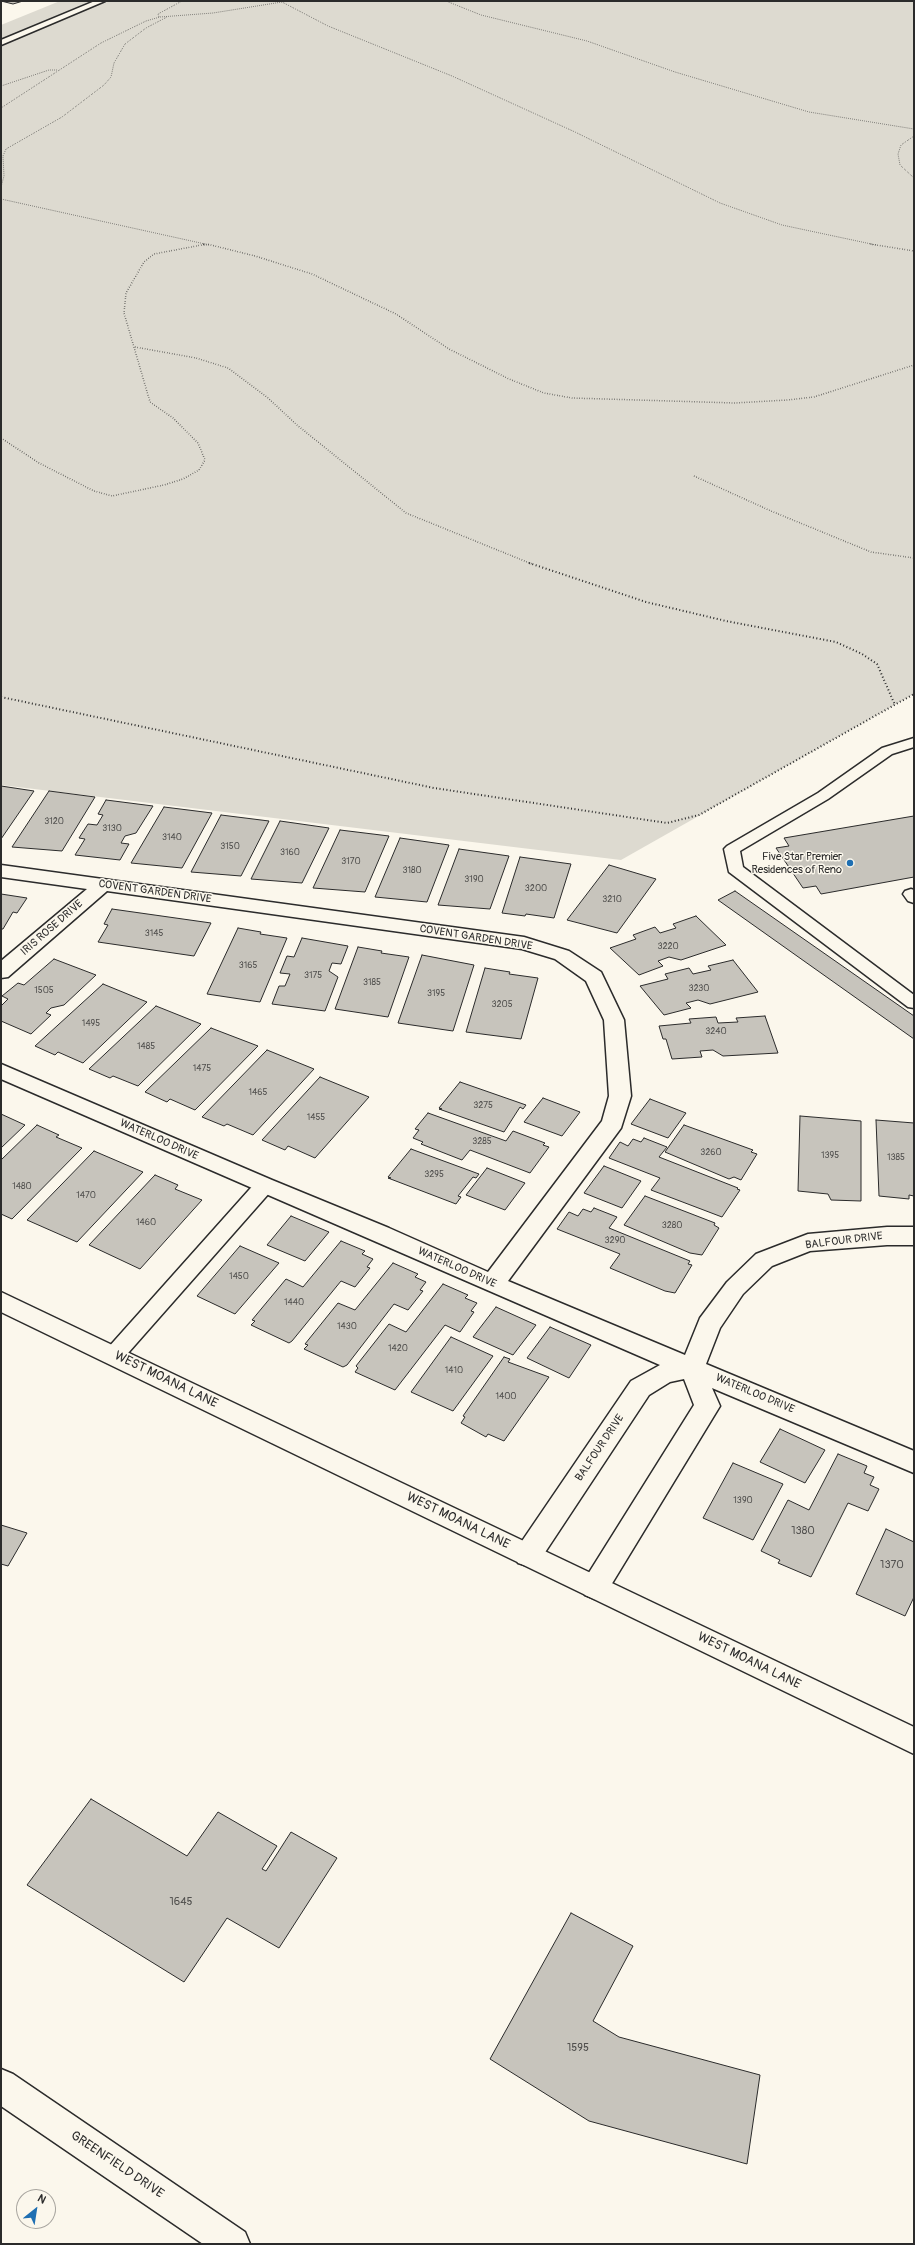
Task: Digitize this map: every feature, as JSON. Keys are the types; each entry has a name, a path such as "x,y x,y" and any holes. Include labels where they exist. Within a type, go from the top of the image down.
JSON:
{"street":[{"name":"COVENT GARDEN DRIVE","path":"1,871 524,943 562,955 594,977 614,1020 620,1096 613,1122 492,1284"},
{"name":"IRIS ROSE DRIVE","path":"1,972 103,885"},
{"name":"WATERLOO DRIVE","path":"1,1071 264,1186 381,1234 492,1284 692,1367 914,1462"},
{"name":"BALFOUR DRIVE","path":"528,1555 640,1388 663,1374 692,1367 709,1325 735,1288 764,1260 808,1243 887,1236 914,1236"},
{"name":"WEST MOANA LANE","path":"1,1301 914,1741"},
{"path":"595,1587 707,1406 692,1367"},
{"name":"GREENFIELD DRIVE","path":"1,2086 233,2244"}],"lane":[{"path":"1,42 101,1"},
{"path":"914,742 887,751 823,796 732,849 735,869 914,1003"},
{"path":"114,1355 264,1186"}],"path":[{"path":"160,17 158,14 182,1"},
{"path":"1,108 57,70 101,43 133,26 160,17 222,12 282,1 328,26 452,76 575,132 720,203 782,224 843,239 914,251"},
{"path":"446,1 481,15 587,41 675,72 809,112 869,123 914,129"},
{"path":"1,188 4,176 3,156 6,149 62,117 104,85 110,77 114,63 125,44 146,28 169,16"},
{"path":"1,86 49,70 57,70"},
{"path":"914,136 901,145 898,154 900,164 914,178"},
{"path":"1,199 207,244 255,256 312,274 396,314 449,349 509,379 544,393 572,398 728,403 787,400 814,396 914,366"},
{"path":"1,438 39,463 94,492 112,496 164,485 183,479 199,470 205,460 198,443 173,418 150,402 124,313 126,293 144,262 154,254 207,244"},
{"path":"135,347 196,358 228,368 268,398 297,425 374,489 406,513 454,534 550,571 646,602 726,621 836,642 862,654 877,664 895,705"},
{"path":"694,476 771,511 871,552 914,558"},
{"path":"1,697 434,788 667,823 699,815 914,694"}],"shaded area":[{"path":"60,1 914,1 914,694 621,860 1,785 1,25"}],"building":[{"path":"1,1 23,1 13,4"},
{"path":"1,786 34,791 1,839"},
{"path":"49,791 95,797 62,851 12,847"},
{"path":"106,800 153,806 136,833 125,836 121,843 129,844 120,860 75,855 85,839 79,838 88,824 97,825 103,815 98,814"},
{"path":"164,807 212,813 182,868 131,863"},
{"path":"221,815 269,821 241,876 191,872"},
{"name":"Five Star Premier Residences of Reno","path":"914,816 914,877 821,894 816,886 803,888 776,848 789,846 784,838"},
{"path":"280,821 329,828 302,883 251,879"},
{"path":"340,830 389,836 365,892 313,888"},
{"path":"400,838 449,845 427,902 375,897"},
{"path":"459,849 509,856 490,909 438,905"},
{"path":"520,857 571,864 554,918 526,914 525,916 502,913"},
{"path":"609,865 656,879 617,933 567,920"},
{"path":"735,891 914,1016 914,1039 718,900"},
{"path":"1,894 27,898 17,913 13,912 3,929 1,929"},
{"path":"112,909 211,923 194,956 98,942 108,925 104,924"},
{"path":"696,916 726,945 681,960 669,957 658,961 663,966 639,975 610,948 636,939 633,935 655,927 660,933 676,928 673,924"},
{"path":"238,928 261,932 260,934 287,938 260,1002 207,994"},
{"path":"302,938 348,946 341,964 332,963 329,971 338,977 325,1011 272,1004 279,986 285,986 290,974 280,973 287,956 294,957"},
{"path":"358,947 382,951 381,953 409,957 388,1017 335,1009"},
{"path":"422,955 474,965 453,1031 398,1023"},
{"path":"54,959 96,975 64,1005 51,1008 46,1013 51,1015 31,1034 1,1021 1,1006 8,999 2,996 18,983 24,985"},
{"path":"733,960 758,992 710,1004 698,1000 686,1003 691,1008 664,1015 640,986 668,979 665,974 689,968 693,974 711,970 708,966"},
{"path":"485,968 510,972 509,974 538,978 521,1039 466,1032"},
{"path":"103,984 147,1002 83,1063 58,1052 55,1055 35,1046"},
{"path":"156,1006 201,1024 138,1086 113,1076 110,1078 89,1069"},
{"path":"765,1016 778,1053 723,1056 713,1050 700,1051 702,1057 672,1059 666,1039 663,1039 659,1026 691,1023 689,1019 716,1017 718,1023 738,1022 736,1018"},
{"path":"211,1028 258,1046 195,1110 170,1099 167,1102 145,1092"},
{"path":"267,1050 314,1069 253,1135 227,1124 224,1126 202,1117"},
{"path":"320,1077 369,1097 315,1158 288,1146 285,1150 262,1140"},
{"path":"460,1082 526,1105 523,1109 520,1107 504,1132 439,1109 442,1109 439,1108"},
{"path":"543,1098 580,1112 562,1136 524,1122"},
{"path":"650,1099 686,1113 668,1138 631,1124"},
{"path":"428,1113 506,1141 513,1131 545,1143 543,1145 549,1147 530,1173 470,1150 462,1160 421,1144 423,1142 413,1138 419,1130 415,1129"},
{"path":"1,1114 25,1125 1,1148"},
{"path":"800,1116 861,1121 861,1201 831,1200 828,1194 798,1191"},
{"path":"876,1120 914,1123 914,1196 909,1195 909,1199 879,1196"},
{"path":"37,1125 59,1135 56,1137 82,1148 12,1219 1,1214 1,1160"},
{"path":"684,1125 753,1150 751,1152 757,1154 741,1180 734,1177 729,1179 665,1152"},
{"path":"644,1138 667,1147 659,1157 740,1190 722,1217 651,1190 660,1178 609,1158 620,1142 628,1146 633,1139 641,1142"},
{"path":"411,1149 479,1174 476,1178 473,1177 458,1196 461,1197 456,1204 388,1178 391,1178 388,1177"},
{"path":"94,1151 143,1172 77,1242 27,1220"},
{"path":"604,1166 641,1181 622,1208 584,1193"},
{"path":"487,1168 525,1183 505,1210 466,1195"},
{"path":"155,1175 178,1185 175,1189 202,1200 140,1269 89,1245"},
{"path":"645,1196 715,1223 714,1225 719,1228 702,1255 690,1253 624,1225"},
{"path":"594,1208 617,1217 609,1228 690,1261 688,1264 692,1265 675,1293 665,1291 610,1268 620,1254 557,1229 569,1212 578,1216 583,1209 591,1212"},
{"path":"291,1216 329,1232 305,1261 267,1245"},
{"path":"341,1241 365,1251 362,1254 373,1259 367,1267 370,1268 355,1287 341,1281 289,1343 251,1325 255,1321 252,1320 286,1279 303,1287"},
{"path":"240,1246 279,1263 235,1314 197,1296"},
{"path":"393,1263 418,1274 415,1277 426,1282 420,1290 423,1291 408,1310 394,1304 347,1365 343,1367 304,1349 308,1345 305,1344 338,1303 355,1310"},
{"path":"443,1284 468,1295 465,1298 477,1303 471,1311 474,1312 460,1332 445,1325 395,1390 355,1372 358,1368 356,1366 389,1324 406,1332"},
{"path":"496,1307 536,1325 513,1355 473,1337"},
{"path":"550,1327 591,1345 569,1378 527,1358"},
{"path":"451,1337 493,1356 453,1411 411,1392"},
{"path":"504,1357 510,1359 508,1362 549,1377 504,1441 488,1434 486,1437 461,1423 465,1417 463,1416"},
{"path":"780,1429 825,1450 805,1483 760,1462"},
{"path":"838,1454 867,1466 864,1473 874,1477 870,1485 879,1489 868,1511 848,1503 811,1577 778,1563 780,1560 761,1551 788,1500 809,1510"},
{"path":"733,1463 783,1484 753,1540 703,1518"},
{"path":"1,1525 27,1533 8,1566 1,1564"},
{"path":"886,1529 914,1542 914,1597 905,1616 856,1594"},
{"path":"91,1799 187,1856 218,1812 277,1846 262,1869 266,1871 291,1832 337,1858 279,1948 227,1918 184,1982 27,1885"},
{"path":"571,1913 633,1946 593,2021 619,2037 760,2075 747,2164 589,2121 490,2059"}],"place":[{"name":"Five Star Premier Residences of Reno","path":"850,863"}]}
